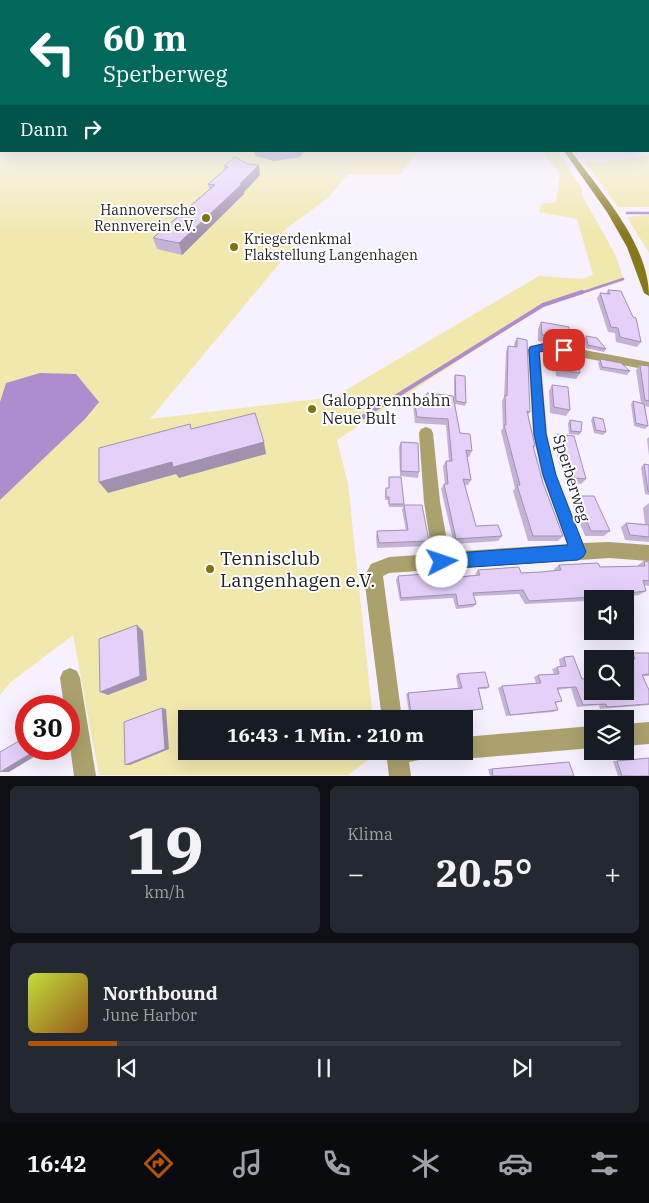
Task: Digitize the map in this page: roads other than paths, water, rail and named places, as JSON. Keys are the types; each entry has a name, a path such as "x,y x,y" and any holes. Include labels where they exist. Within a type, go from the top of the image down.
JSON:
{"street":[{"path":"576,163 611,212 632,247 649,293"},
{"name":"Sperberweg","path":"578,552 550,475 540,434 534,350 546,347 649,366"},
{"path":"426,433 432,502 442,562"},
{"path":"391,710 373,577 377,570 389,565 578,552 609,550 649,552"},
{"path":"70,678 85,776"},
{"path":"634,734 649,733"},
{"path":"473,747 584,738"},
{"path":"400,776 402,760"}],"waterway":[{"path":"627,213 649,213"},
{"path":"578,294 623,279"},
{"path":"366,415 543,305 582,292"},
{"path":"363,417 368,414"}],"place":[{"name":"Hannoversche Rennverein e.V.","path":"206,218"},
{"name":"Kriegerdenkmal Flakstellung Langenhagen","path":"234,247"},
{"name":"Galopprennbahn Neue Bult","path":"312,409"},
{"name":"Tennisclub Langenhagen e.V.","path":"210,569"}]}
